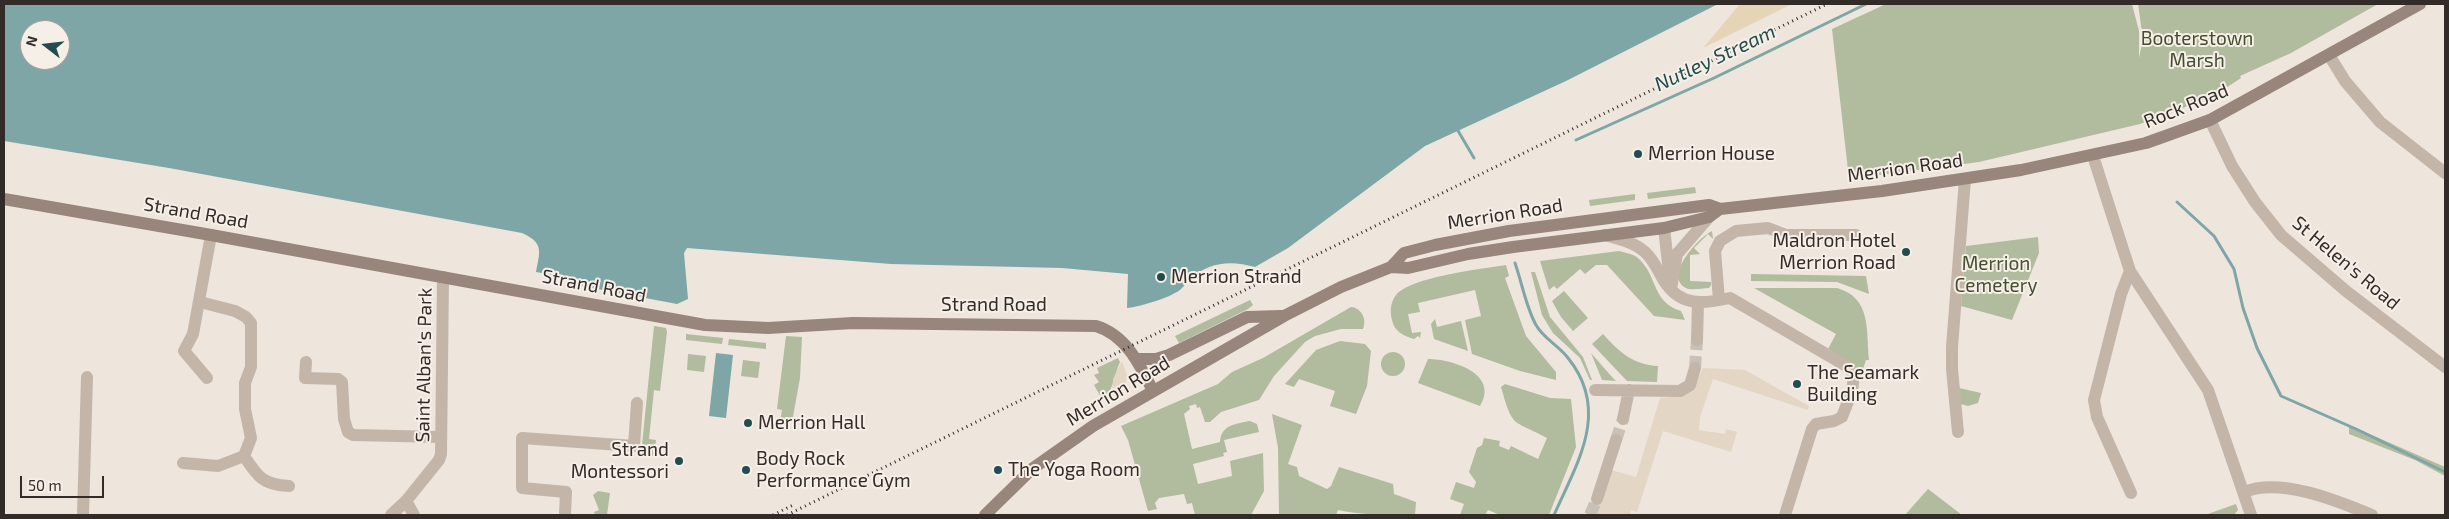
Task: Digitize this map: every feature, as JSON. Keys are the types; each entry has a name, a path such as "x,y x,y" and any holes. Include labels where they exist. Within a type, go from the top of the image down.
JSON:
{"main road":[{"name":"Rock Road","path":"2093,156 2146,143 2210,120 2420,4"},
{"name":"Merrion Road","path":"1391,267 1404,253 1435,245 1553,225 1709,205 1720,209 1882,191 1965,179 2093,156"},
{"name":"Strand Road","path":"4,200 212,235 654,316 731,327 783,328 853,323 1096,326 1108,330 1137,359 1154,391"},
{"name":"Merrion Road","path":"985,515 1032,470 1060,448 1284,316 1341,287 1391,267 1408,268 1468,254 1603,234 1664,228 1709,217 1720,209"},
{"path":"1661,211 1664,228"},
{"name":"Merrion Road","path":"1137,359 1156,359 1169,355 1247,317 1284,316"}],"street":[{"path":"2328,55 2344,81 2380,122 2445,172"},
{"name":"St Helen's Road","path":"2210,120 2232,166 2255,202 2281,235 2339,285 2445,367"},
{"path":"2093,156 2130,271 2208,390 2252,515"},
{"path":"1958,432 1952,369 1952,347 1965,179"},
{"path":"1671,290 1677,254 1709,217"},
{"path":"1664,228 1671,290 1683,300 1698,304 1730,298 1850,368 1854,374 1854,381 1842,417 1834,421 1816,424 1812,429 1785,515"},
{"path":"1719,300 1715,251 1720,240 1736,231 1768,228 1786,235 1856,235"},
{"name":"Merrion Road","path":"1603,234 1631,243 1644,252 1671,290"},
{"path":"207,378 184,351 193,334 212,235"},
{"path":"2130,271 2121,294 2094,400 2097,417 2131,492"},
{"name":"Saint Alban's Park","path":"391,515 406,502 439,460 444,277"},
{"path":"183,463 218,466 244,456 251,438 245,409 245,383 251,366 251,324 246,316 235,311 200,302"},
{"path":"1697,340 1698,304"},
{"path":"306,362 305,378 338,379 342,382 344,420 348,432 353,436 440,437"},
{"path":"1595,390 1680,391 1690,385 1695,368"},
{"path":"83,515 86,377"},
{"path":"1622,419 1629,390"},
{"path":"566,515 566,492 522,488 522,438 634,446 637,403"},
{"path":"1597,499 1616,440"},
{"path":"244,456 261,480 276,486 290,486"},
{"path":"2244,492 2264,486 2296,491 2327,498 2372,515"},
{"path":"406,502 414,515"}],"green space":[{"name":"Booterstown Marsh","path":"1886,4 2132,4 2139,31 2139,58 2143,39 2138,4 2378,4 2291,53 2240,76 2241,78 2212,97 2140,124 1979,162 1849,179 1832,29"},
{"path":"1695,187 1696,193 1648,199 1647,193"},
{"path":"1635,194 1635,200 1590,206 1589,200"},
{"path":"1712,231 1713,239 1708,234 1694,248 1700,254 1690,255 1690,281 1711,282 1711,285 1709,288 1688,289 1680,282 1681,266 1699,241 1706,235"},
{"name":"Merrion Cemetery","path":"2038,237 2039,253 2012,320 1961,306 1966,246"},
{"path":"1619,251 1633,255 1640,260 1650,274 1660,296 1672,307 1681,311 1685,320 1654,316 1607,265 1596,265 1585,274 1580,269 1557,289 1554,286 1549,290 1540,261"},
{"path":"1506,265 1509,276 1505,278 1526,336 1556,372 1556,380 1520,371 1472,354 1465,320 1481,316 1475,290 1418,303 1420,312 1408,314 1412,333 1421,332 1420,338 1418,336 1414,339 1406,336 1393,324 1391,317 1392,304 1396,295 1404,289 1416,283 1447,275"},
{"path":"1531,272 1535,272 1550,317 1583,357 1592,380 1590,380 1580,358 1553,333 1542,315"},
{"path":"1751,274 1866,276 1869,294 1837,282 1751,281"},
{"path":"1754,288 1837,288 1856,299 1865,317 1869,360 1866,360 1860,378 1828,349 1836,334"},
{"path":"1564,291 1588,318 1573,331 1561,317 1552,301"},
{"path":"1250,300 1253,305 1248,309 1179,343 1175,336"},
{"path":"1351,307 1363,315 1363,329 1341,329 1315,336 1305,342 1274,376 1259,400 1221,412 1210,422 1205,422 1200,407 1197,408 1196,404 1189,406 1190,409 1184,414 1192,449 1220,442 1223,432 1234,424 1250,421 1257,424 1259,432 1224,440 1227,452 1223,453 1224,456 1193,464 1198,484 1232,476 1230,461 1263,453 1264,491 1251,515 1195,515 1192,503 1187,504 1184,494 1159,498 1155,503 1157,509 1148,511 1128,440 1121,426 1218,384 1232,372 1263,358"},
{"path":"1435,319 1437,327 1461,321 1468,351 1434,339 1431,324"},
{"path":"654,326 666,328 667,332 660,391 654,390 649,439 656,440 654,456 641,455"},
{"path":"686,334 723,338 722,344 686,340"},
{"path":"1603,334 1634,360 1658,366 1657,382 1627,381 1592,344"},
{"path":"786,336 802,337 800,378 792,422 780,421 782,410 777,409"},
{"path":"729,339 766,343 766,349 728,345"},
{"path":"1340,341 1365,344 1371,351 1367,386 1356,414 1330,406 1335,391 1299,379 1294,387 1285,384 1316,350"},
{"path":"1393,352 1398,353 1404,359 1404,369 1398,375 1393,376 1388,375 1382,369 1381,364 1382,359 1388,353"},
{"path":"1591,353 1612,377 1616,381 1602,380"},
{"path":"688,354 706,356 704,372 687,370"},
{"path":"1118,358 1120,362 1111,387 1102,399 1094,385 1099,382 1094,375 1099,373 1097,368"},
{"path":"1428,359 1460,365 1479,377 1484,385 1484,395 1480,406 1418,383"},
{"path":"743,360 760,362 758,378 741,376"},
{"path":"1505,384 1550,398 1571,399 1576,447 1549,515 1500,515 1488,510 1485,515 1460,515 1464,504 1450,499 1456,482 1474,488 1476,482 1469,472 1477,448 1482,445 1484,438 1500,441 1499,446 1509,450 1511,446 1538,459 1547,438 1515,421 1508,410 1501,387"},
{"path":"1959,388 1981,393 1978,403 1968,406 1960,404"},
{"path":"1272,414 1302,425 1288,464 1297,467 1299,476 1327,489 1331,486 1339,467 1393,484 1394,494 1416,502 1415,515 1366,514 1338,510 1336,515 1279,515 1278,448"},
{"path":"2349,425 2445,467 2445,476 2415,460 2349,434"},
{"path":"1928,489 1962,515 1905,515"},
{"path":"598,491 610,493 607,515 595,515 594,512 599,510 593,495"},
{"path":"2236,504 2238,510 2234,515 2205,515"}],"sand":[{"path":"1740,4 1792,4 1703,48"}],"shaded area":[{"path":"1122,361 1127,375 1126,383 1112,396 1113,379"},
{"path":"1703,368 1745,370 1809,406 1808,410 1713,379 1700,417 1699,430 1725,434 1726,429 1737,432 1731,452 1663,431 1637,512 1631,510 1630,515 1594,515 1611,470 1636,477 1660,398 1683,396 1694,388"}],"water":[{"path":"4,4 1718,4 1566,81 1425,146 1288,248 1255,267 1229,263 1213,266 1197,273 1172,295 1148,304 1127,308 1128,274 1062,268 891,264 687,248 684,253 688,299 677,304 582,286 583,280 536,272 539,248 534,240 522,233 169,168 4,141"},
{"path":"716,353 733,355 726,418 709,416"}],"waterway":[{"name":"Nutley Stream","path":"1576,140 1714,78 1866,4"},
{"path":"1457,129 1474,158"},
{"path":"2177,202 2214,236 2234,269 2243,308 2257,348 2281,396 2356,429 2445,472"},
{"path":"1515,263 1536,325 1568,358 1581,378 1587,398 1589,417 1586,437 1572,476 1554,515"}],"tunnel":[{"path":"1695,368 1697,340"},
{"path":"1616,440 1623,419"},
{"path":"1590,515 1597,499"}],"railway":[{"path":"787,515 1827,4"},
{"path":"773,515 793,505"}],"place":[{"name":"Merrion House","path":"1638,154"},
{"name":"Maldron Hotel Merrion Road","path":"1906,252"},
{"name":"Merrion Strand","path":"1161,277"},
{"name":"The Seamark Building","path":"1797,384"},
{"name":"Merrion Hall","path":"748,423"},
{"name":"Strand Montessori","path":"679,461"},
{"name":"Body Rock Performance Gym","path":"746,470"},
{"name":"The Yoga Room","path":"998,470"}]}
